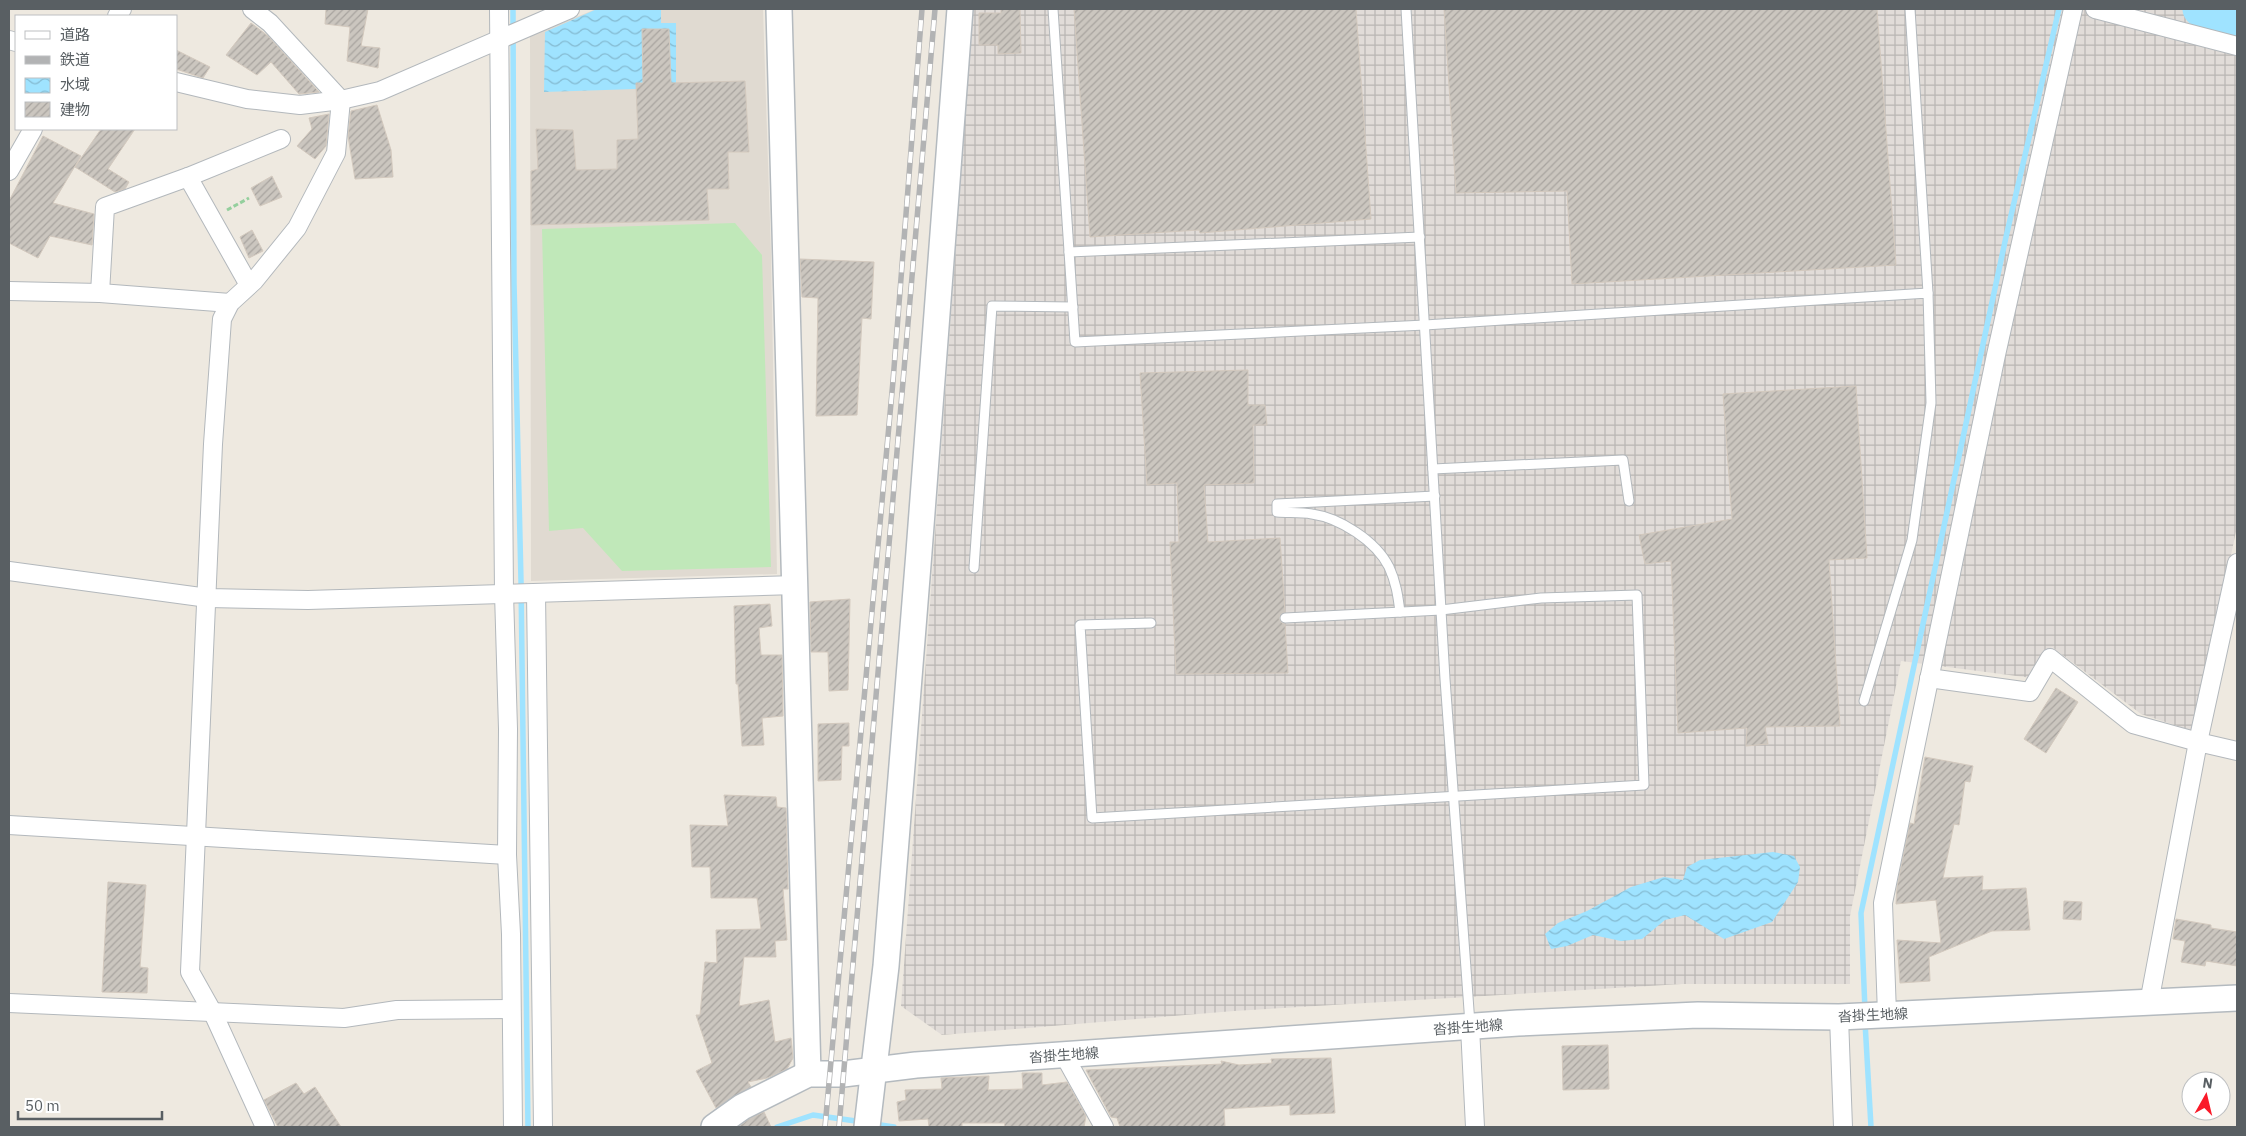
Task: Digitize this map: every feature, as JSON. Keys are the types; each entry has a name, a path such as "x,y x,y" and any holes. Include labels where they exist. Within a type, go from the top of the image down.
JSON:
{"street":[{"path":"252,9 270,23 341,100 336,153 297,228 249,285 230,303 222,319 221,329 213,444 208,598 190,972 213,1013 265,1127"},
{"path":"499,9 504,593 508,729 507,854 511,934 512,1127"},
{"path":"178,82 247,99 300,105 341,100 380,91 570,9"},
{"path":"779,9 808,1074"},
{"path":"868,1127 876,1070 920,552 960,9"},
{"path":"1887,1014 1883,903 1994,365 2073,9"},
{"path":"2095,9 2237,46"},
{"path":"9,171 32,130"},
{"path":"100,293 105,207 188,177 281,139"},
{"path":"188,177 249,285"},
{"path":"9,291 100,293 230,303"},
{"path":"2149,1003 2198,742 2237,563"},
{"path":"9,571 208,598 308,600 796,585"},
{"path":"536,593 543,1127"},
{"path":"1929,678 2030,692 2050,658 2132,724 2198,742 2237,750"},
{"path":"9,826 507,854"},
{"name":"沓掛生地線","path":"714,1127 742,1107 808,1074 843,1074 1064,1055 1470,1027 1698,1014 1840,1017 2237,998"},
{"path":"9,1003 344,1018 397,1010 510,1009"},
{"path":"1840,1017 1843,1127"},
{"path":"1470,1027 1474,1127"},
{"path":"1064,1055 1104,1127"}],"lane":[{"path":"1054,9 1075,342 1425,325 1928,293"},
{"path":"1406,9 1441,610 1470,1027"},
{"path":"1864,701 1912,540 1931,403 1928,293 1910,9"},
{"path":"1069,252 1420,237"},
{"path":"974,568 992,306 1073,307"},
{"path":"1433,469 1623,460 1629,501"},
{"path":"1400,612 1397,587 1388,565 1365,538 1338,522 1312,514 1277,512 1277,504 1435,496"},
{"path":"1151,623 1080,625 1092,818 1644,785 1637,595 1541,598 1441,610 1285,618"}],"path":[{"path":"211,218 249,198"}],"shaded area":[{"path":"596,9 763,9 771,254 777,574 531,581 530,36"},
{"path":"973,9 2237,9 2237,527 2193,731 2141,714 2052,647 2032,678 1901,661 1850,916 1850,984 1682,984 1234,1011 942,1035 901,1006"}],"green space":[{"path":"735,223 762,255 771,567 622,571 583,528 549,531 542,229"}],"water":[{"path":"597,9 661,9 661,23 676,23 676,83 637,83 636,89 544,92 545,32"},
{"path":"1773,852 1794,856 1800,867 1798,882 1772,922 1724,939 1685,915 1665,920 1642,939 1621,941 1593,935 1567,946 1551,949 1545,934 1558,923 1587,911 1631,887 1664,877 1683,880 1687,867 1700,860"}],"building":[{"path":"326,9 368,9 361,46 380,48 378,68 347,61 350,27 325,24"},
{"path":"1001,9 1020,9 1021,53 998,54 998,45 979,45 979,13 1001,13"},
{"path":"1074,9 1356,9 1371,219 1200,233 1199,230 1090,237"},
{"path":"1444,9 1877,9 1896,265 1572,284 1567,191 1456,193"},
{"path":"251,23 268,36 319,92 299,94 271,62 257,75 226,55"},
{"path":"642,29 669,29 671,83 745,81 749,152 728,152 729,189 707,189 709,220 531,225 531,171 538,169 536,129 573,130 576,170 617,169 617,140 638,139 636,83 643,83"},
{"path":"178,51 210,67 203,78 178,70"},
{"path":"377,105 391,150 393,177 355,179 348,136 351,111"},
{"path":"329,114 326,146 315,159 297,146 312,129 309,118"},
{"path":"100,130 134,130 108,169 129,182 125,189 115,192 75,167"},
{"path":"43,136 81,156 53,203 94,214 92,245 50,236 38,258 9,243 9,201"},
{"path":"272,176 282,197 260,206 251,188"},
{"path":"252,230 263,251 249,258 240,237"},
{"path":"800,259 874,262 871,319 862,318 857,415 816,416 818,298 802,297"},
{"path":"1248,370 1248,405 1265,405 1267,425 1253,425 1254,483 1204,485 1208,542 1280,538 1285,612 1280,615 1279,619 1285,624 1288,673 1176,674 1170,542 1179,542 1177,483 1147,485 1140,373"},
{"path":"1856,386 1867,558 1829,560 1840,726 1765,727 1768,744 1746,746 1747,728 1678,733 1671,561 1645,564 1639,535 1732,519 1723,394"},
{"path":"850,599 848,690 829,691 828,652 811,652 810,602"},
{"path":"770,604 772,626 759,628 761,655 782,655 783,716 762,718 764,745 742,746 738,684 736,684 734,606"},
{"path":"2056,688 2078,702 2046,753 2024,739"},
{"path":"849,723 849,746 842,746 841,780 818,781 818,724"},
{"path":"1925,757 1973,766 1970,782 1965,781 1959,825 1954,824 1943,878 1983,876 1982,890 2026,888 2030,930 1992,931 1929,957 1930,981 1900,983 1897,940 1941,943 1936,900 1896,904 1897,887 1910,823 1914,824"},
{"path":"724,795 776,797 777,807 786,808 788,889 783,889 787,940 775,941 776,957 744,957 739,1006 769,1000 775,1042 791,1038 793,1058 787,1069 767,1078 748,1082 751,1087 716,1108 696,1071 712,1063 696,1015 700,1015 705,962 717,963 716,930 761,929 757,898 711,898 710,867 692,867 690,825 728,826"},
{"path":"108,882 146,885 140,967 148,968 147,993 102,992"},
{"path":"2064,901 2082,902 2081,920 2063,919"},
{"path":"2176,919 2211,925 2211,928 2237,932 2237,966 2206,961 2205,966 2181,962 2185,941 2173,939"},
{"path":"1608,1045 1609,1089 1563,1090 1562,1046"},
{"path":"1331,1058 1335,1113 1290,1115 1290,1105 1224,1109 1225,1127 1120,1127 1117,1118 1111,1117 1086,1070 1222,1064 1221,1061 1239,1065 1272,1063 1271,1059"},
{"path":"1022,1073 1042,1073 1042,1085 1067,1082 1086,1116 1084,1127 1004,1127 1005,1123 962,1123 962,1127 929,1127 928,1119 899,1121 897,1102 906,1100 905,1090 942,1089 941,1078 989,1076 988,1090 1023,1089"},
{"path":"296,1083 304,1094 315,1087 341,1127 278,1127 264,1100"},
{"path":"764,1112 771,1127 738,1127 749,1119"}],"waterway":[{"path":"513,9 514,283 521,581 528,1127"},
{"path":"1865,1010 1861,913 2006,237 2059,9"},
{"path":"2200,9 2237,18"},
{"path":"1865,1022 1871,1127"},
{"path":"777,1127 813,1115 863,1122"},
{"path":"874,1124 894,1127"}],"railway":[{"path":"825,1127 893,381 922,9"},
{"path":"839,1127 935,9"}]}
